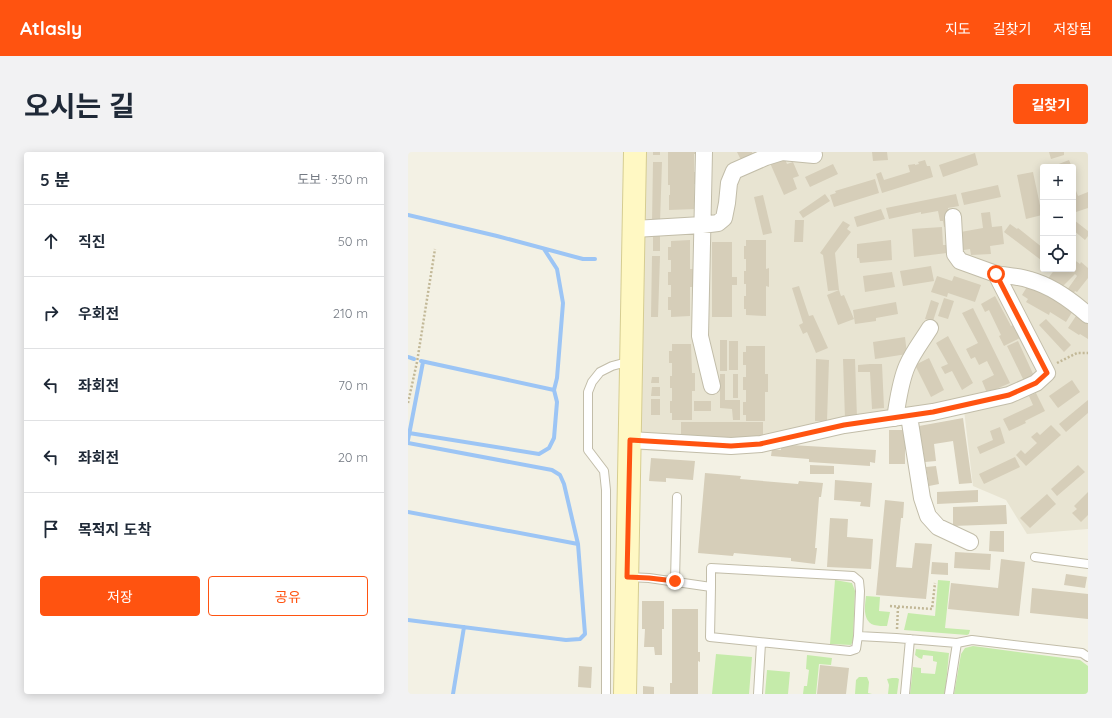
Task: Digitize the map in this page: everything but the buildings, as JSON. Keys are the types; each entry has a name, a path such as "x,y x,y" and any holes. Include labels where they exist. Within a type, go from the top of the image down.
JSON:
{"street":[{"path":"625,694 635,152"},
{"path":"704,152 700,336 712,386"},
{"path":"634,230 718,223 724,218 728,203 729,183 734,170 782,152 814,155"},
{"path":"953,217 955,254 960,261 996,274 1022,278 1044,285 1071,300 1088,315"},
{"path":"630,440 731,446 760,444 844,425 933,412 1009,395 1036,383 1047,373 996,274"},
{"path":"930,328 915,350 906,367 900,390 902,417 922,498 928,516 938,527 970,542"}],"lane":[{"path":"606,694 606,490 604,471 588,450 588,392 592,382 600,372 612,366 632,361"},
{"path":"675,581 677,496"},
{"path":"1035,557 1088,564"},
{"path":"711,568 853,576 859,581 860,591 858,636 856,649 850,651 710,637 711,568"},
{"path":"627,577 675,581 711,587"},
{"path":"858,636 957,643 972,640 1082,653 1088,657"},
{"path":"905,694 910,639"},
{"path":"758,694 761,643"},
{"path":"949,694 957,643"}],"path":[{"path":"408,403 417,362 435,250"},
{"path":"1047,373 1060,361 1077,353 1088,353"},
{"path":"890,606 932,609 935,584"},
{"path":"897,628 898,607"}],"shaded area":[{"path":"645,152 1088,152 1088,529 1027,534 1006,500 973,486 964,410 758,449 678,452 638,450"}],"green space":[{"path":"835,580 852,583 855,591 853,641 851,645 830,644"},
{"path":"938,580 950,581 945,628 970,630 969,634 904,630 908,613 935,616"},
{"path":"866,596 880,597 879,611 890,612 887,626 879,626 870,623 865,612"},
{"path":"973,646 1080,660 1088,666 1088,694 954,694 961,654 965,648"},
{"path":"916,649 949,653 945,694 910,694 913,667 921,668 921,673 935,674 937,662 933,661 933,656 923,655 922,659 919,658 915,655"},
{"path":"716,654 752,657 749,694 712,694"},
{"path":"807,655 832,658 831,665 819,664 816,694 803,694 804,686 807,686 809,670 806,669"},
{"path":"767,670 790,672 788,694 765,694"},
{"path":"859,677 867,677 869,682 868,693 872,694 855,694 856,680"},
{"path":"887,679 899,679 897,694 888,694 889,685"}],"waterway":[{"path":"408,215 497,236 583,259 595,259"},
{"path":"409,433 539,454 549,448 554,438 557,402 554,390 557,378 563,303 557,269 544,249"},
{"path":"408,357 414,359"},
{"path":"421,361 554,390"},
{"path":"408,440 423,362"},
{"path":"408,443 552,470 560,475 564,484 578,544 585,634 580,639 566,640 408,620"},
{"path":"408,512 578,544"},
{"path":"453,694 464,627"}],"route":[{"path":"675,581 627,577 630,440 731,446 760,444 844,425 933,412 1009,395 1036,383 1047,373 996,274"}]}
